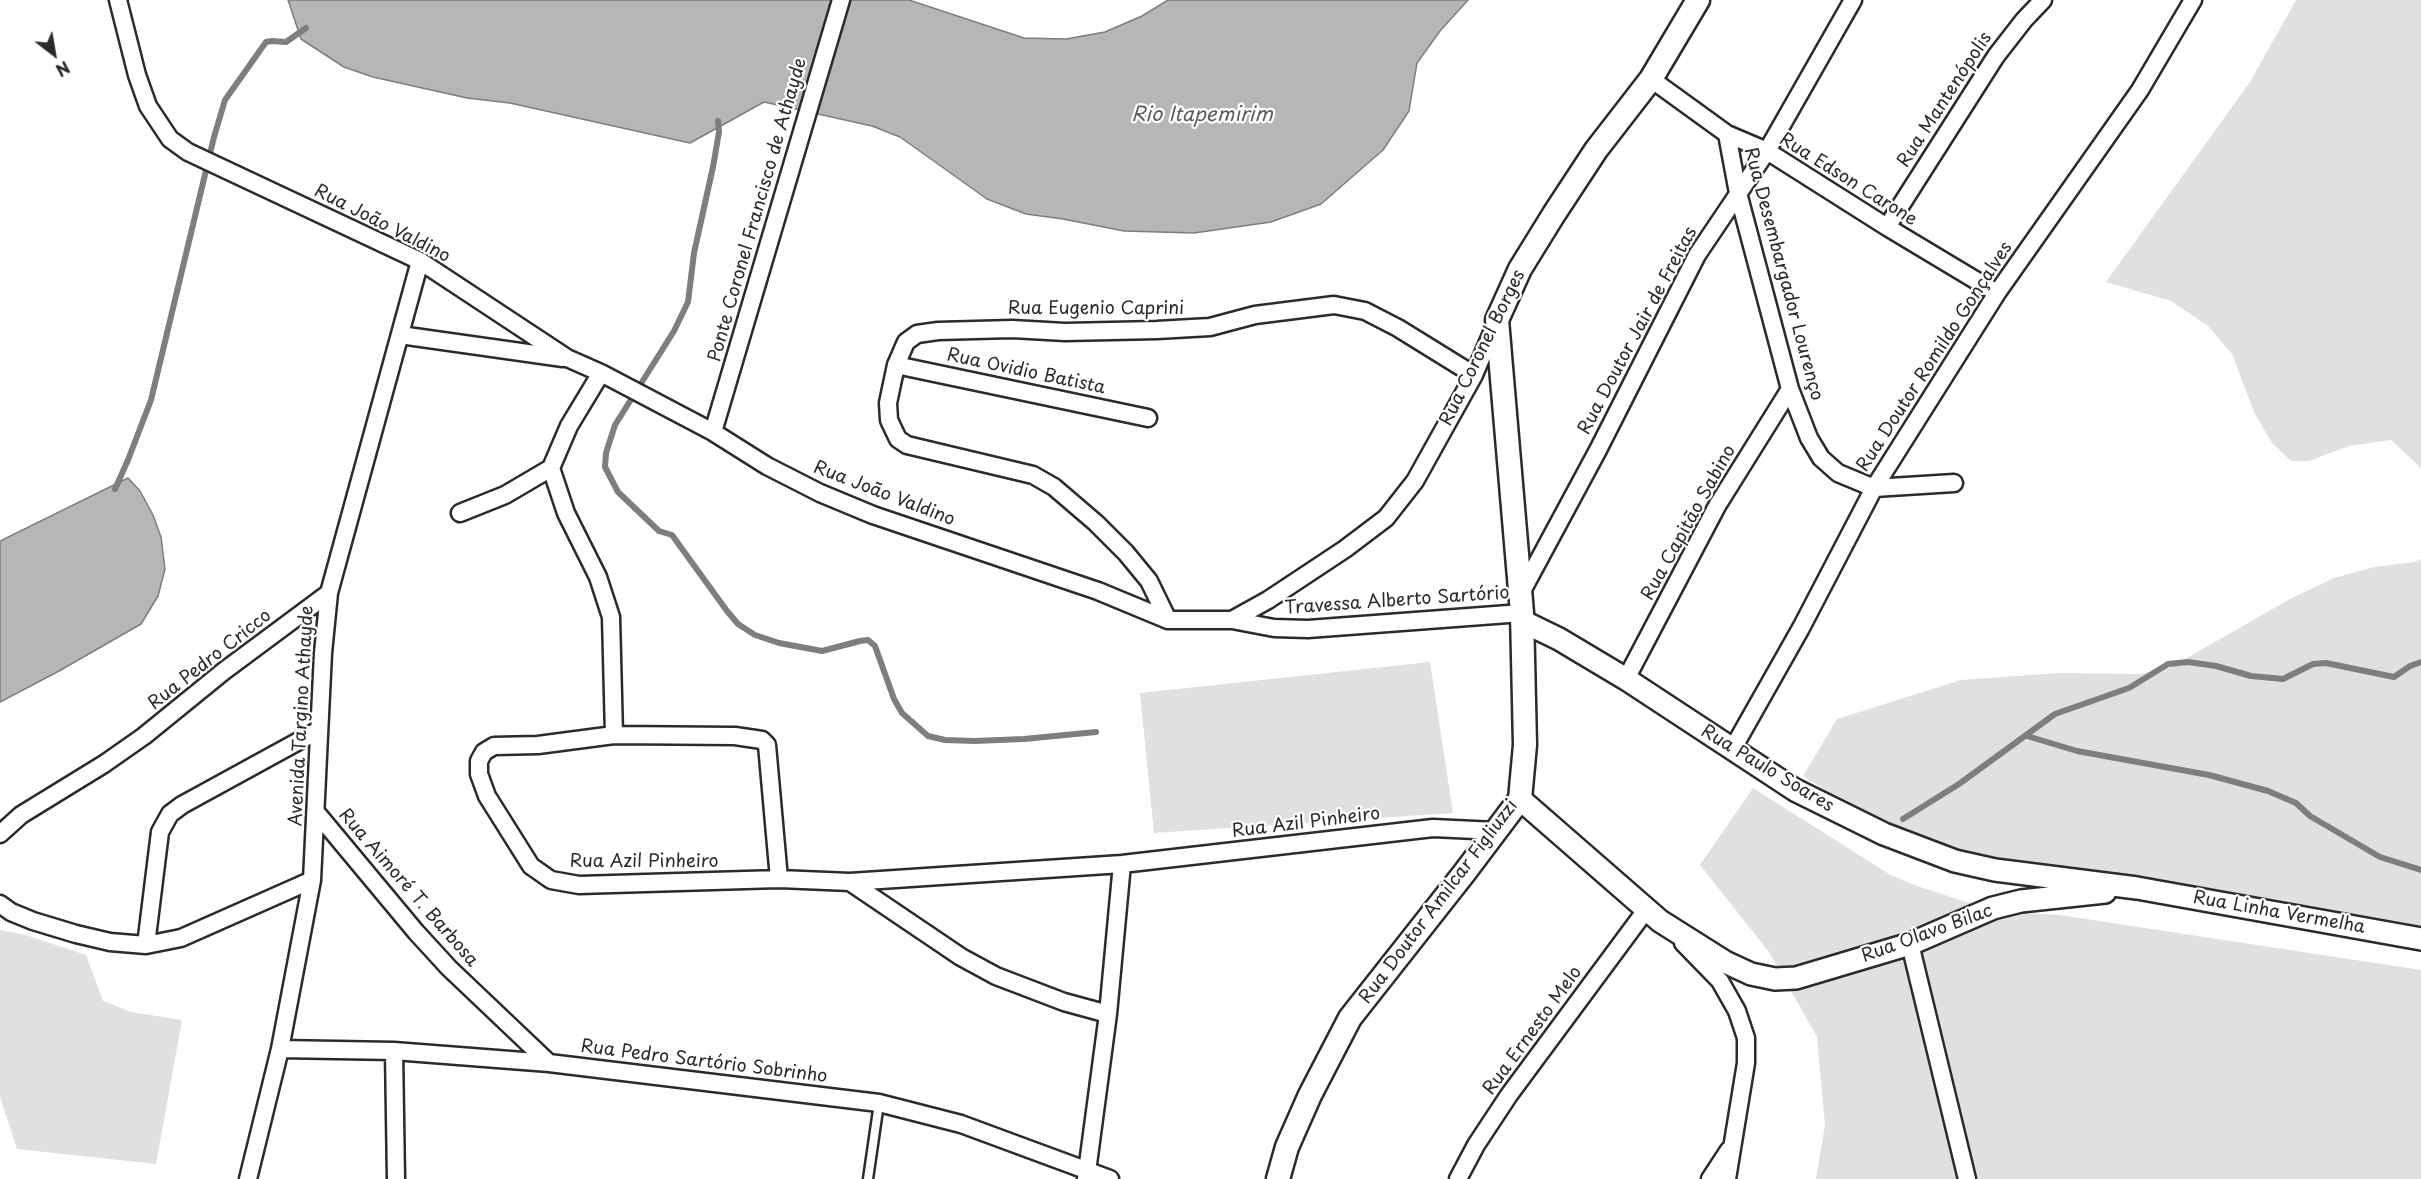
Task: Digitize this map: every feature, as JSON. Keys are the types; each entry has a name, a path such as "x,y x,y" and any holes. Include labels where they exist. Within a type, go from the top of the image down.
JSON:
{"main road":[{"name":"Rua Coronel Borges","path":"1497,320 1520,269 1554,214 1596,150 1651,79 1698,0"},
{"name":"Rua Doutor Amilcar Figliuzzi","path":"1278,1179 1287,1147 1305,1106 1350,1018 1520,799 1526,745 1522,609 1497,320"}],"street":[{"name":"Rua João Valdino","path":"118,0 143,95 152,116 170,139 196,156 420,261 567,358 601,373 713,432 767,466 820,493 873,515 1098,591 1168,620"},
{"name":"Ponte Coronel Francisco de Athayde","path":"713,432 788,172 841,0"},
{"name":"Rua Doutor Jair de Freitas","path":"1522,609 1598,450 1697,255 1767,151 1853,0"},
{"name":"Rua Mantenópolis","path":"1887,227 1996,56 2043,0"},
{"name":"Rua Doutor Romildo Gonçalves","path":"1732,750 1801,628 1874,488 1997,293 2140,90 2193,0"},
{"name":"Rua Edson Carone","path":"1651,79 1727,134 1767,151 1997,293"},
{"name":"Rua Desembargador Lourenço","path":"1727,134 1738,193 1790,389 1809,438 1821,458 1838,473 1874,488 1954,483"},
{"name":"Avenida Targino Athayde","path":"248,1179 280,1049 312,880 323,653 329,594 420,261"},
{"name":"Rua Eugenio Caprini","path":"1168,620 1149,581 1126,553 1096,523 1054,487 1033,476 907,445 898,439 888,420 890,387 906,342 924,332 1012,328 1065,332 1210,327 1256,315 1335,305 1365,311 1474,375"},
{"name":"Rua Coronel Borges","path":"1168,620 1232,620 1268,600 1345,549 1386,518 1415,481 1474,375 1497,320"},
{"name":"Rua João Valdino","path":"400,335 567,358"},
{"name":"Rua Ovidio Batista","path":"896,365 1148,418"},
{"path":"460,513 505,495 551,468 569,426 601,373"},
{"name":"Rua Capitão Sabino","path":"1626,679 1717,506 1790,389"},
{"path":"551,468 566,513 598,577 612,617 614,735 735,736 762,740 767,745 780,879"},
{"name":"Rua Pedro Cricco","path":"0,834 21,815 104,764 144,736 224,671 329,594"},
{"name":"Travessa Alberto Sartório","path":"1232,620 1274,628 1308,629 1522,609"},
{"name":"Rua Paulo Soares","path":"1522,609 1559,639 1626,679 1732,750 1822,805 1884,834 1955,861 1995,870 2137,888"},
{"path":"146,945 160,832 170,814 182,805 319,730"},
{"name":"Rua Azil Pinheiro","path":"614,735 538,745 494,746 484,752 479,761 481,783 531,866 551,880 579,885 780,879 850,882 1122,864 1433,828 1496,831"},
{"name":"Rua Olavo Bilac","path":"1520,799 1653,916 1720,981 1737,1011 1746,1038 1746,1063 1727,1179"},
{"name":"Rua Aimoré T. Barbosa","path":"316,812 449,968 549,1063"},
{"path":"1087,1175 1108,1014 1122,864"},
{"path":"0,904 11,912 33,921 76,934 110,942 146,945 181,938 312,880"},
{"path":"850,882 961,957 996,976 1064,1002 1108,1014"},
{"name":"Rua Olavo Bilac","path":"1653,916 1725,962 1751,974 1775,979 1796,978 1910,944 1993,908 2137,888"},
{"name":"Rua Linha Vermelha","path":"2137,888 2421,939"},
{"name":"Rua Ernesto Melo","path":"1458,1179 1476,1145 1509,1095 1653,916"},
{"path":"1910,944 1967,1179"},
{"name":"Rua Pedro Sartório Sobrinho","path":"280,1049 394,1052 549,1063 879,1103 961,1124 1087,1175 1110,1179"},
{"path":"394,1052 396,1179"},
{"path":"1710,1179 1733,1144"}],"lane":[{"path":"868,1179 879,1103"}],"shaded area":[{"path":"2296,0 2421,0 2421,468 2391,440 2349,446 2309,461 2291,461 2272,443 2255,414 2232,354 2208,326 2171,301 2106,282 2250,82"},
{"path":"2421,559 2421,933 2063,879 1906,842 1803,776 1837,719 1961,680 2059,673 2140,674 2171,667 2290,599 2334,578 2374,567"},
{"path":"1430,662 1453,813 1154,833 1140,693"},
{"path":"1753,788 1889,874 1966,902 2020,913 2060,915 2421,970 2421,1179 1816,1179 1825,1125 1817,1037 1769,952 1700,865"},
{"path":"0,930 26,935 86,955 103,1001 131,1012 182,1020 156,1164 17,1149 0,1097"}],"water":[{"name":"Rio Itapemirim","path":"288,0 909,0 1024,38 1066,39 1105,32 1142,16 1168,0 1468,0 1440,31 1417,63 1409,111 1383,150 1321,204 1271,222 1194,233 1124,231 1026,214 987,199 900,137 872,126 764,102 690,143 510,103 467,98 373,77 344,67 301,39"},
{"path":"128,478 140,491 153,515 161,537 165,569 158,596 141,624 0,702 0,541"}],"waterway":[{"path":"115,489 151,400 214,137 225,100 266,42 286,42 306,28"},
{"path":"718,121 719,132 694,253 688,302 674,331 615,425 606,453 605,467 618,492 659,531 672,535 727,611 738,624 755,635 779,643 822,651 868,640 875,646 894,699 902,713 928,736 945,740 974,741 1096,732"},
{"path":"1903,819 1959,784 2055,714 2129,688 2168,664 2188,662 2216,666 2251,676 2283,679 2313,664 2326,663 2394,677 2410,666 2421,662"},
{"path":"2027,736 2077,751 2209,775 2268,791 2296,803 2310,816 2380,857 2421,870"}]}
